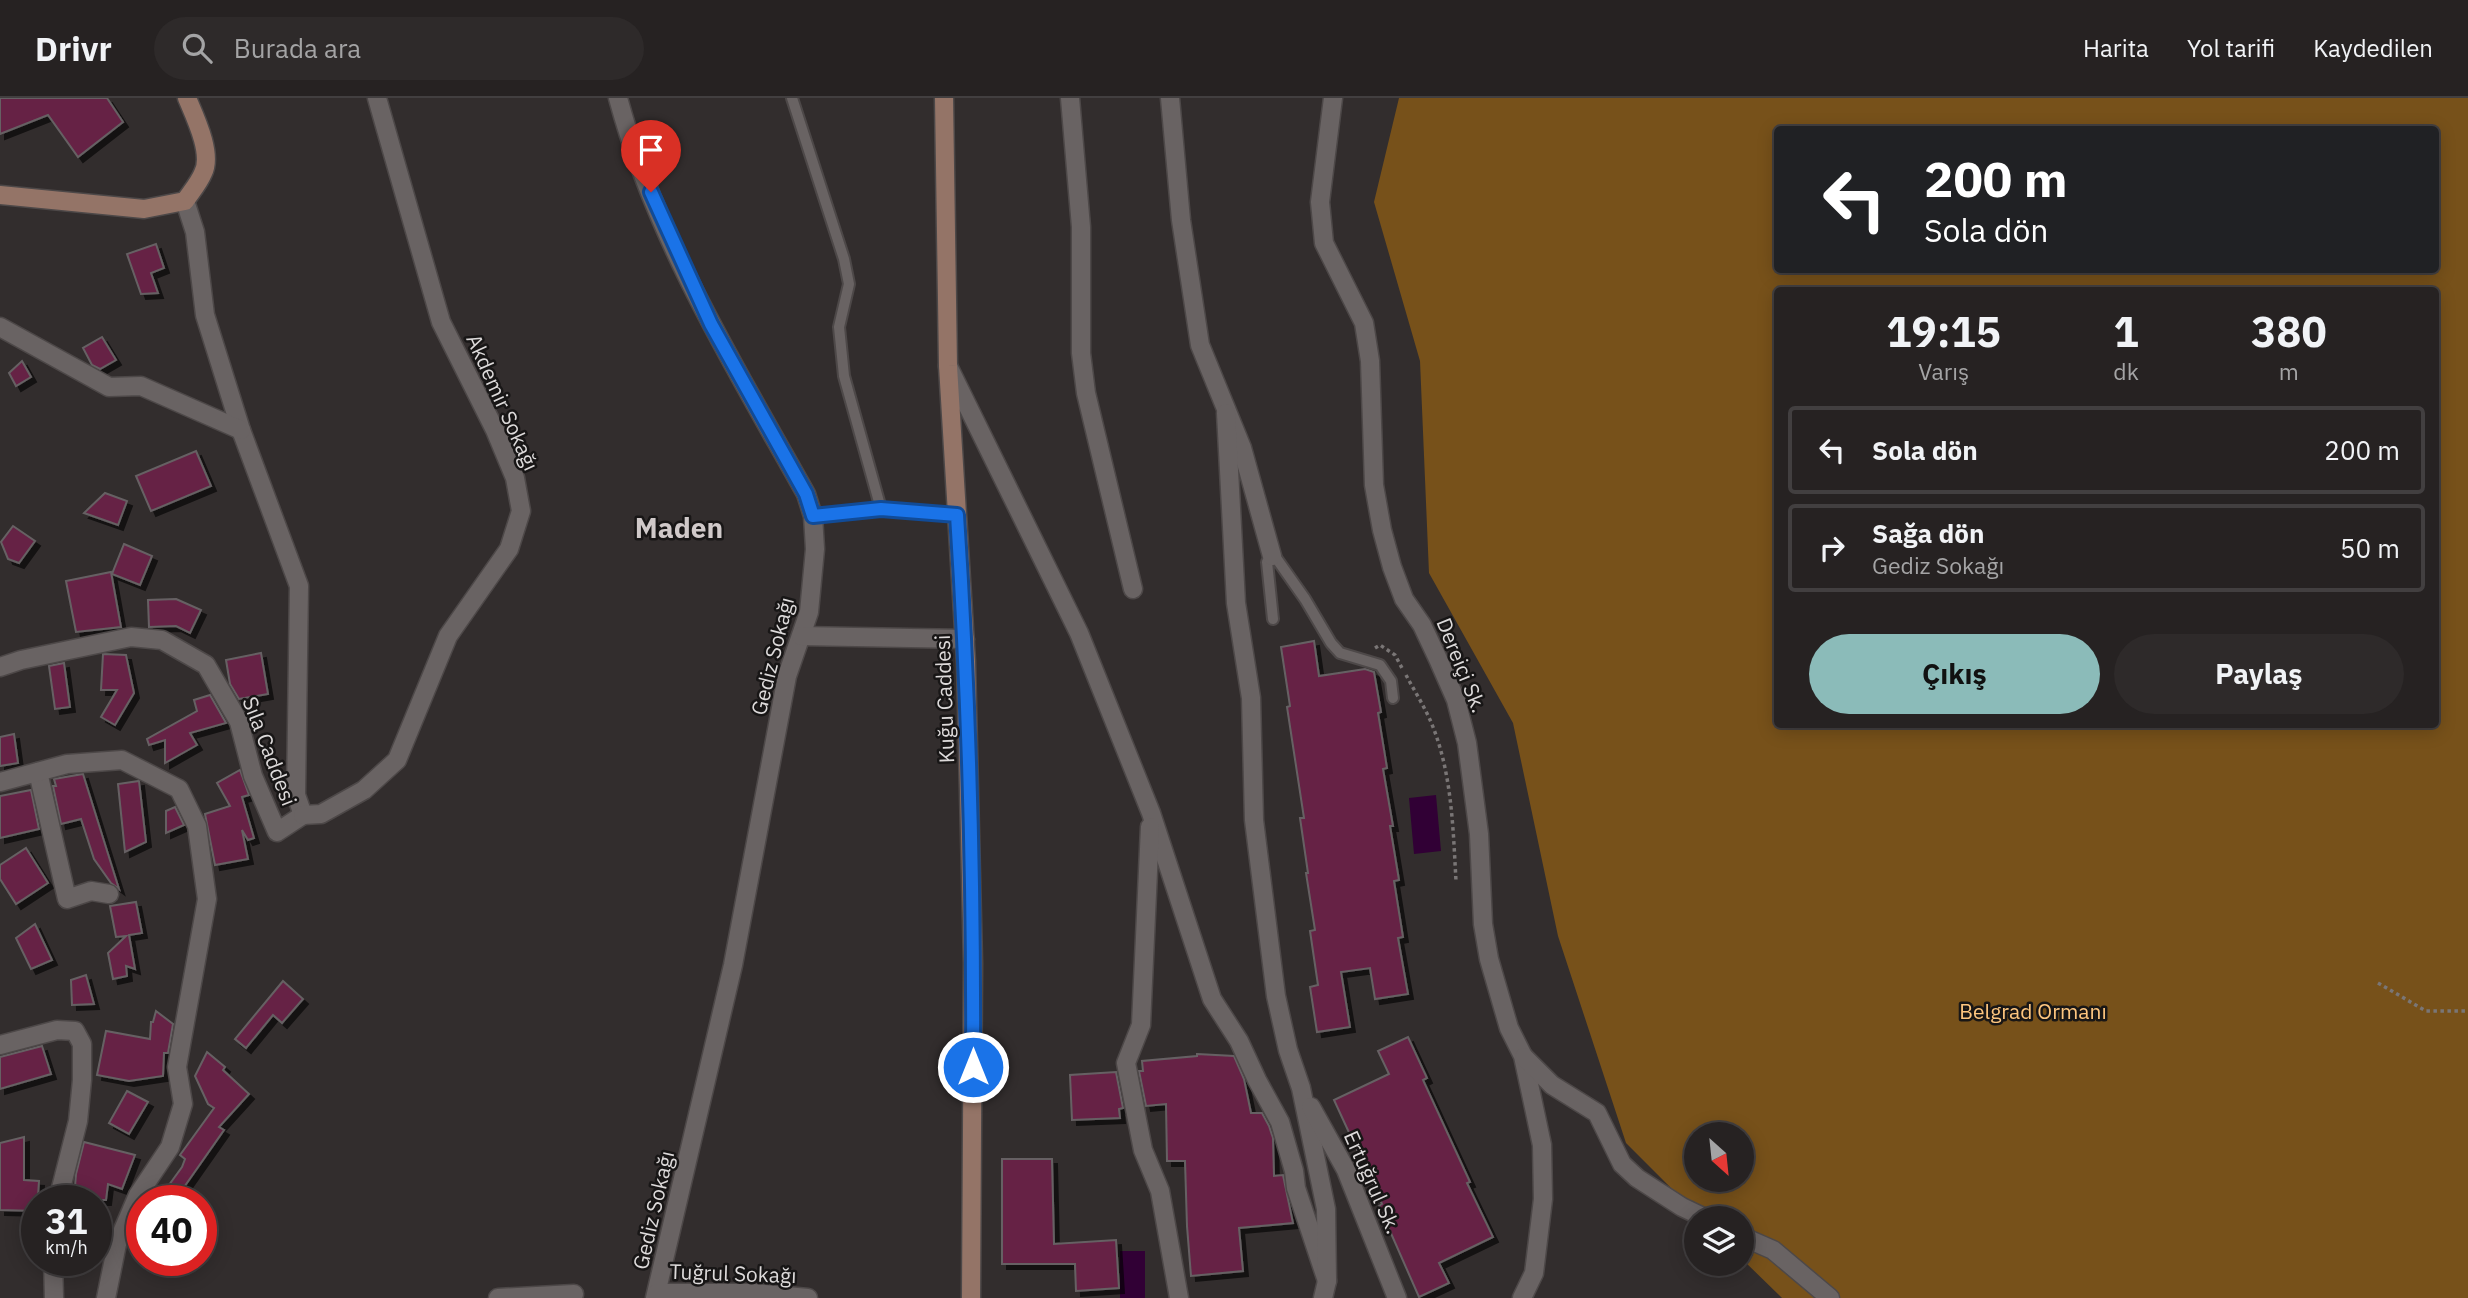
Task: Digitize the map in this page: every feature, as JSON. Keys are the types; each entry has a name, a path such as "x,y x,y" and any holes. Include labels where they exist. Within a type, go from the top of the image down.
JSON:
{"street":[{"path":"0,195 144,209 185,201 204,172 206,162 197,123 187,98"},
{"name":"Akdemir Sokağı","path":"303,815 321,814 364,789 397,760 448,636 509,549 522,512 514,478 495,430 441,322 377,98"},
{"name":"Gediz Sokağı","path":"618,98 659,212 711,324 806,494 813,516 815,549 809,612 787,676 733,965 656,1295"},
{"name":"Kuğu Caddesi","path":"944,98 948,366 965,639 973,963 971,1298"},
{"path":"1070,98 1080,227 1081,354 1084,380 1133,589"},
{"path":"1170,98 1181,220 1200,345 1242,448 1272,556"},
{"name":"Dereiçi Sk.","path":"1333,98 1320,202 1324,243 1364,323 1370,361 1374,485 1392,567 1404,599 1422,625 1443,669 1467,743 1479,834 1483,925 1489,959 1510,1028 1523,1056 1542,1145 1543,1199 1534,1272 1522,1298"},
{"path":"185,201 195,232 205,315 241,430 299,586 296,795 303,815"},
{"path":"0,327 109,387 141,386 241,430"},
{"path":"948,366 1079,633 1151,813 1212,999 1239,1041 1280,1122 1325,1289"},
{"path":"1226,413 1236,603 1251,698 1254,820 1276,996 1288,1049 1301,1088 1326,1209 1325,1289"},
{"path":"801,636 965,639"},
{"name":"Sıla Caddesi","path":"0,667 21,660 131,637 162,640 206,665 221,688 239,722 253,776 277,832 303,815"},
{"path":"0,782 67,764 122,760 179,789 197,825 207,899 177,1067 183,1104 170,1147 138,1195 117,1244 106,1298"},
{"path":"38,772 67,899 91,891 109,894"},
{"path":"1151,813 1141,1025 1126,1063 1143,1150 1160,1192 1179,1298"},
{"path":"0,1045 57,1030 75,1031 82,1044 78,1121 62,1185"},
{"path":"1523,1056 1552,1085 1597,1113 1622,1164 1637,1178 1684,1208"},
{"name":"Ertuğrul Sk.","path":"1301,1088 1346,1170 1397,1298"},
{"path":"1754,1242 1773,1250 1830,1298"},
{"path":"53,1276 54,1298"},
{"name":"Tuğrul Sokağı","path":"656,1295 753,1293 808,1298"},
{"path":"498,1298 574,1294"}],"lane":[{"path":"792,98 844,259 849,284 839,327 844,376 881,509"},
{"path":"813,516 881,509 957,515"},
{"path":"1273,620 1267,562 1274,555 1298,588 1331,643 1340,653 1380,665 1391,681 1393,698"}],"path":[{"path":"1395,656 1431,722 1440,749 1449,793 1456,881"},
{"path":"2378,984 2426,1011 2468,1011"}],"green space":[{"name":"Belgrad Ormanı","path":"1399,98 2468,98 2468,1298 1782,1298 1754,1271 1754,1206 1689,1206 1626,1143 1558,936 1513,723 1429,573 1420,361 1374,202"}],"shaded area":[{"path":"1436,795 1441,851 1414,854 1409,798"},
{"path":"1120,1251 1145,1251 1145,1298 1120,1298"}],"building":[{"path":"0,98 107,98 123,122 78,157 48,115 0,134"},
{"path":"156,244 164,268 151,273 158,293 141,294 127,254"},
{"path":"102,337 116,360 100,369 92,365 83,348"},
{"path":"22,361 31,377 16,386 9,373"},
{"path":"196,451 211,486 151,511 136,476"},
{"path":"105,493 127,501 118,525 84,513"},
{"path":"13,526 35,541 19,563 8,559 1,542"},
{"path":"124,544 152,556 140,585 112,574"},
{"path":"111,572 121,627 76,632 66,581"},
{"path":"176,599 201,610 190,633 176,626 149,627 148,600"},
{"path":"1314,641 1319,676 1365,669 1374,672 1387,768 1383,769 1399,880 1394,881 1403,937 1398,938 1408,994 1375,999 1370,968 1341,972 1350,1027 1317,1032 1310,987 1318,985 1310,931 1315,930 1300,818 1304,818 1281,647"},
{"path":"261,653 268,694 239,699 230,684 226,660"},
{"path":"103,654 126,655 134,693 115,725 101,717 117,690 101,690"},
{"path":"64,663 70,707 55,709 49,666"},
{"path":"210,695 226,723 190,733 197,745 165,763 165,740 149,745 147,739 197,711 194,700"},
{"path":"14,734 18,763 0,766 0,737"},
{"path":"240,770 249,795 242,797 254,838 248,840 242,830 248,859 215,865 205,814 230,806 217,783"},
{"path":"83,774 119,889 111,883 94,859 81,819 61,824 54,779"},
{"path":"139,781 146,842 125,852 118,784"},
{"path":"31,790 39,829 0,838 0,796"},
{"path":"175,807 184,825 166,833 166,811"},
{"path":"26,848 48,883 16,904 0,879 0,865"},
{"path":"136,902 142,933 129,935 135,969 126,966 127,976 113,979 108,953 126,936 116,937 110,906"},
{"path":"35,924 52,960 31,969 16,938"},
{"path":"86,975 94,1004 72,1005 71,980"},
{"path":"283,981 303,999 282,1023 273,1015 246,1048 235,1039"},
{"path":"156,1011 173,1024 168,1053 164,1053 163,1076 129,1081 97,1075 106,1031 150,1039 151,1022"},
{"path":"1408,1037 1427,1078 1423,1080 1493,1237 1439,1263 1449,1283 1419,1297 1379,1206 1382,1204 1334,1100 1389,1074 1378,1051"},
{"path":"42,1046 51,1074 0,1089 0,1057"},
{"path":"207,1052 225,1067 223,1070 249,1094 219,1127 224,1130 186,1185 169,1185 185,1159 180,1155 214,1108 208,1104 195,1076"},
{"path":"1197,1054 1234,1056 1244,1079 1251,1113 1262,1113 1269,1126 1273,1138 1274,1176 1283,1175 1293,1223 1239,1228 1243,1271 1191,1276 1185,1161 1167,1161 1166,1104 1146,1106 1139,1071 1143,1071 1142,1061"},
{"path":"1116,1072 1123,1108 1119,1109 1120,1118 1072,1120 1070,1075"},
{"path":"127,1091 148,1102 129,1134 109,1123"},
{"path":"24,1137 24,1180 39,1181 39,1185 21,1185 21,1211 0,1210 0,1143"},
{"path":"84,1142 135,1155 122,1189 108,1184 75,1185"},
{"path":"1002,1159 1052,1159 1054,1244 1116,1240 1119,1288 1076,1291 1075,1264 1002,1264"}],"district":[{"name":"Maden","path":"679,527"}],"route":[{"path":"651,192 711,324 806,494 813,516 881,509 957,515 966,662 973,1067"}]}
